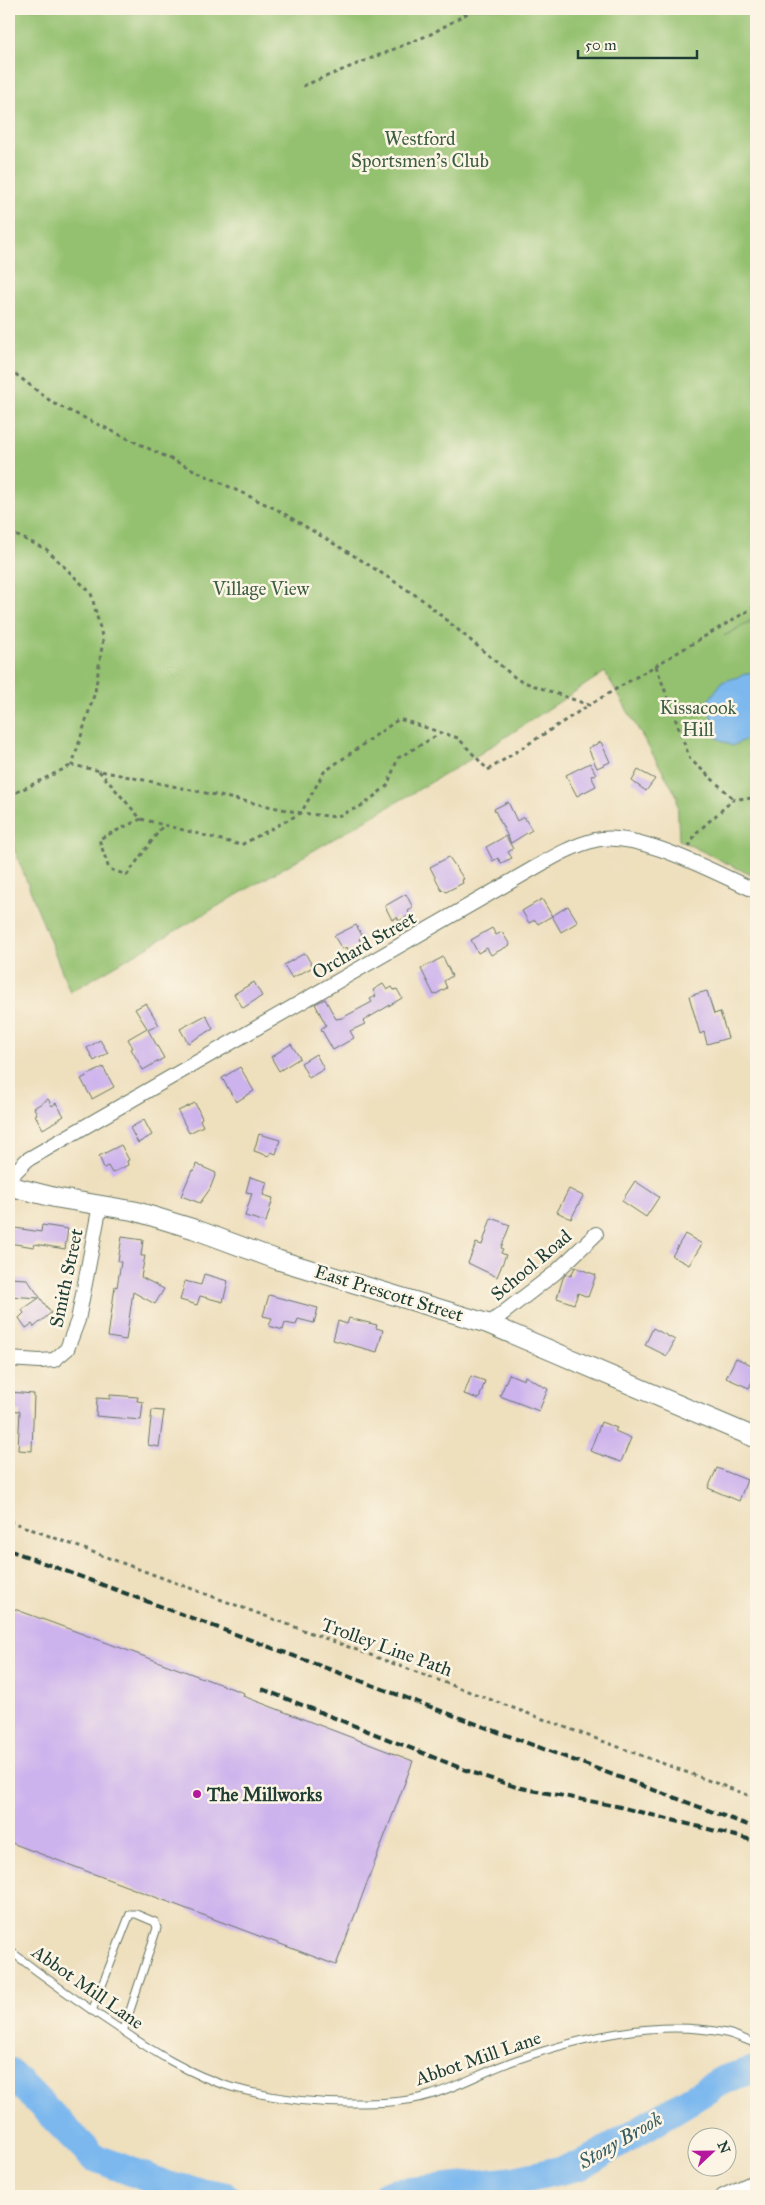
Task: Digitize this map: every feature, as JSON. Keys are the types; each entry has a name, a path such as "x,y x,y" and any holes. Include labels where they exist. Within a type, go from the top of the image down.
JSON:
{"main road":[{"name":"East Prescott Street","path":"9,1186 57,1198 135,1211 194,1229 278,1260 489,1324 756,1438"}],"street":[{"name":"Orchard Street","path":"9,1178 28,1160 556,856 596,840 615,838 651,845 756,891"},
{"name":"Smith Street","path":"9,1359 38,1362 54,1360 68,1349 78,1320 100,1205"},
{"name":"School Road","path":"489,1324 555,1273 596,1234"},
{"path":"723,2196 756,2181"}],"lane":[{"path":"92,2011 130,1914 136,1914 155,1922 157,1928 123,2032"},
{"name":"Abbot Mill Lane","path":"9,1950 47,1980 164,2058 230,2086 277,2097 324,2103 384,2103 429,2096 523,2058 592,2039 640,2030 699,2029 728,2033 756,2044"}],"path":[{"path":"304,86 431,34 475,9"},
{"path":"9,370 52,402 278,510 420,598 518,680 589,706"},
{"path":"9,532 46,549 90,593 103,640 95,692 72,765"},
{"path":"164,824 127,875 109,868 99,838 141,820 164,824 241,844 301,813 324,772 399,719 458,738 488,770 589,706 756,606"},
{"path":"656,666 690,759 734,798 756,798"},
{"path":"9,796 72,765 301,813 336,817 362,805 387,786 398,758 441,733"},
{"path":"98,770 141,820"},
{"path":"682,859 695,834 734,798"},
{"name":"Trolley Line Path","path":"9,1521 756,1798"}],"green space":[{"name":"Village View","path":"9,9 756,9 756,617 724,636 756,619 756,876 679,840 677,796 605,672 478,755 70,992 9,836"}],"water":[{"path":"752,672 756,674 756,734 732,746 717,738 707,702 722,682"}],"building":[{"path":"601,742 610,762 597,768 588,748"},
{"path":"590,763 596,774 591,776 596,786 577,796 566,775"},
{"path":"638,770 655,779 646,791 632,781"},
{"path":"508,802 517,821 524,817 532,830 511,843 494,809"},
{"path":"506,836 513,849 508,852 512,858 501,863 498,858 493,861 486,847"},
{"path":"449,857 464,879 462,880 463,883 446,892 444,889 442,891 430,867"},
{"path":"406,894 413,908 408,911 410,915 399,921 397,917 392,920 385,906"},
{"path":"542,899 552,916 538,924 535,920 529,923 522,911"},
{"path":"568,906 578,922 561,932 552,916"},
{"path":"356,925 363,937 359,939 361,943 348,950 347,947 342,949 334,936"},
{"path":"492,928 496,935 502,932 510,945 491,955 487,948 478,953 471,940"},
{"path":"305,953 313,967 292,978 284,965"},
{"path":"443,957 452,976 444,981 447,988 434,995 421,969"},
{"path":"254,982 262,996 243,1008 234,994"},
{"path":"383,984 387,990 392,987 394,990 397,989 402,998 363,1021 365,1024 350,1031 354,1038 333,1050 321,1029 326,1025 315,1004 325,999 336,1019 342,1018 372,1002 370,999 376,996 373,990"},
{"path":"707,991 714,1014 720,1012 728,1038 707,1044 704,1032 700,1034 689,996"},
{"path":"146,1003 159,1025 148,1030 164,1058 143,1070 131,1049 133,1048 128,1039 147,1028 135,1009"},
{"path":"206,1015 213,1029 188,1043 180,1029"},
{"path":"100,1040 108,1053 94,1061 87,1048"},
{"path":"291,1044 300,1058 279,1071 271,1057"},
{"path":"316,1054 324,1069 309,1078 301,1063"},
{"path":"103,1067 114,1087 92,1099 81,1079"},
{"path":"240,1067 254,1091 236,1102 222,1078"},
{"path":"48,1099 52,1106 56,1103 64,1116 43,1129 35,1115 37,1114 34,1108"},
{"path":"195,1103 202,1118 200,1120 203,1126 189,1133 178,1111"},
{"path":"144,1120 152,1135 138,1143 130,1128"},
{"path":"259,1134 280,1140 276,1154 271,1152 269,1156 254,1151"},
{"path":"121,1145 129,1160 127,1161 128,1165 112,1173 108,1166 104,1168 99,1156"},
{"path":"196,1164 216,1173 210,1189 200,1203 181,1196"},
{"path":"250,1177 267,1182 263,1195 273,1198 266,1222 245,1216 252,1193 246,1192"},
{"path":"635,1181 659,1197 646,1217 622,1201"},
{"path":"569,1189 583,1196 571,1219 557,1212"},
{"path":"491,1218 510,1225 501,1248 503,1249 501,1253 506,1255 497,1277 468,1263 476,1243 482,1245"},
{"path":"42,1225 68,1229 65,1249 35,1244 34,1247 9,1243 9,1227 41,1232"},
{"path":"685,1234 702,1244 689,1265 672,1256"},
{"path":"122,1237 143,1240 141,1256 145,1256 141,1277 164,1289 155,1304 133,1292 126,1340 108,1337 115,1286 117,1287 121,1262 118,1261"},
{"path":"575,1267 596,1275 588,1297 578,1293 574,1304 557,1298 563,1278 566,1274 571,1276"},
{"path":"204,1274 228,1281 223,1302 200,1296 197,1305 180,1300 185,1281 201,1285"},
{"path":"9,1278 27,1279 51,1313 34,1327 32,1324 26,1328 19,1318 24,1313 22,1310 39,1298 9,1296"},
{"path":"269,1295 318,1308 314,1323 298,1319 296,1325 285,1323 283,1330 269,1326 272,1318 263,1316"},
{"path":"349,1318 377,1325 376,1328 383,1330 377,1352 333,1340 338,1321 347,1324"},
{"path":"653,1328 675,1340 667,1356 645,1345"},
{"path":"736,1358 756,1367 756,1373 749,1388 726,1378"},
{"path":"509,1374 524,1380 525,1376 548,1389 539,1411 500,1396"},
{"path":"471,1376 485,1381 479,1399 464,1394"},
{"path":"9,1392 34,1394 32,1451 18,1450 20,1411 9,1410"},
{"path":"110,1395 138,1397 137,1401 143,1402 141,1420 96,1416 97,1398 110,1399"},
{"path":"152,1410 164,1411 159,1447 148,1445"},
{"path":"601,1422 617,1428 615,1431 631,1438 621,1462 590,1451"},
{"path":"717,1468 747,1480 739,1501 708,1488"},
{"path":"9,1607 244,1693 243,1696 413,1761 336,1965 9,1842"}],"waterway":[{"name":"Stony Brook","path":"385,2196 395,2193 512,2181 580,2166 723,2080 752,2071 756,2073"},
{"name":"Stony Brook","path":"9,2072 93,2157 169,2186 225,2196"}],"railway":[{"path":"9,1550 756,1828"},
{"path":"262,1689 468,1771 516,1787 616,1806 756,1841"}],"place":[{"name":"The Millworks","path":"197,1794"}],"park label":[{"name":"Westford Sportsmen’s Club","path":"420,149"},
{"name":"Kissacook Hill","path":"698,718"}]}
